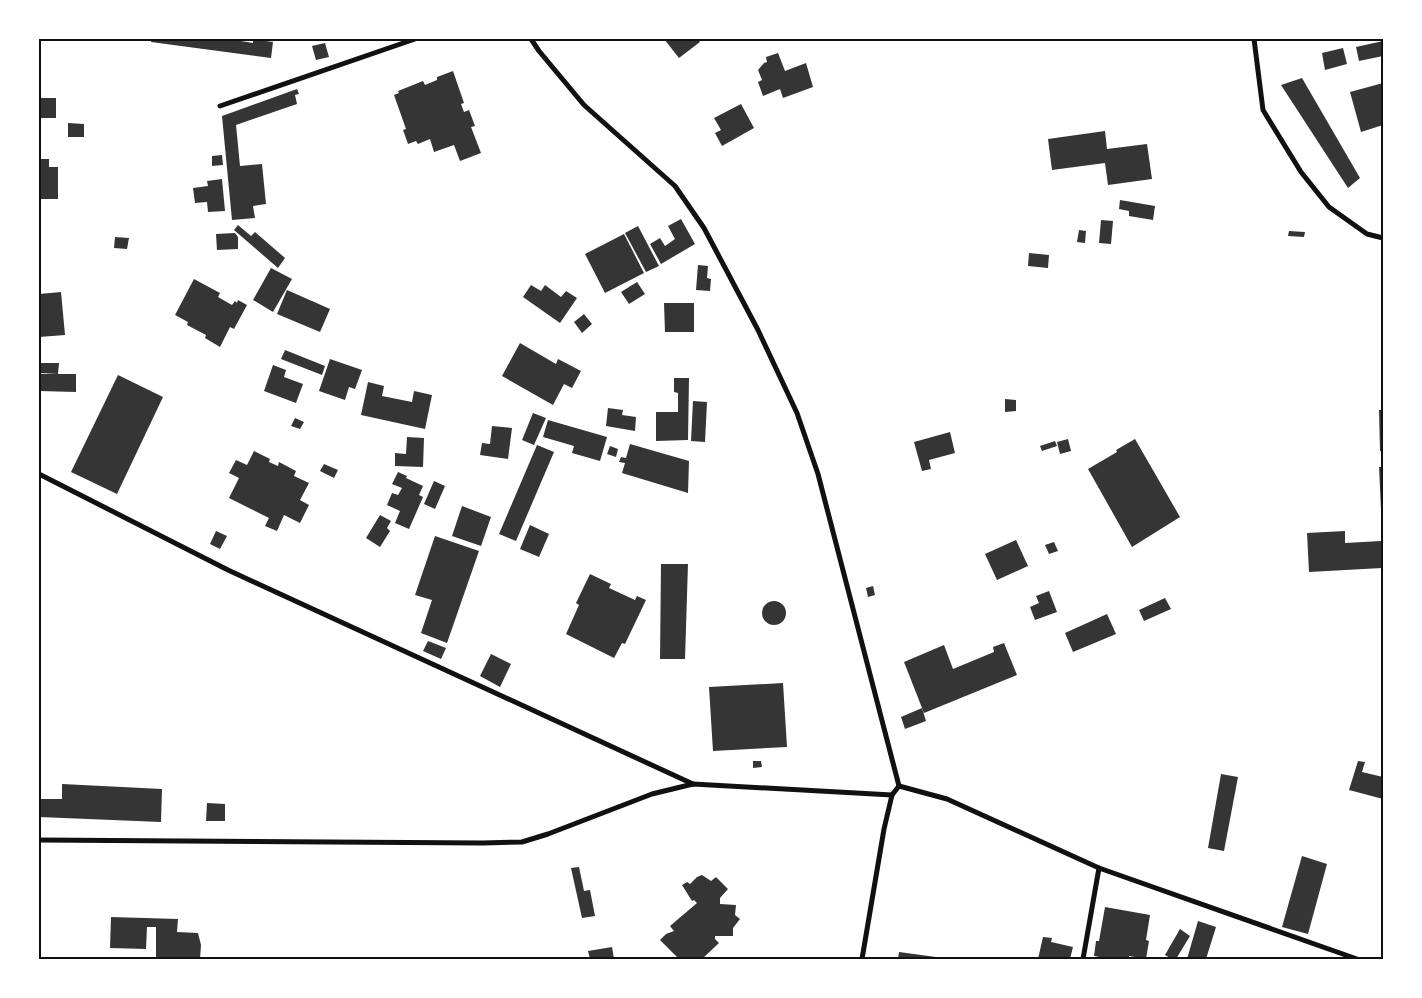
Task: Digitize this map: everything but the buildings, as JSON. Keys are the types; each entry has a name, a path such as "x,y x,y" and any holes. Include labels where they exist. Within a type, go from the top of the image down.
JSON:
{"street":[{"path":"220,106 415,39"},
{"path":"531,39 584,105 674,186 704,228 758,330 797,413 818,474 899,786"},
{"path":"1254,39 1263,110 1301,172 1329,207 1367,234 1383,238"},
{"path":"39,474 228,570 693,784"},
{"path":"39,840 483,844 522,842 548,834 652,794 693,784 892,795"},
{"path":"862,959 884,829 892,795 899,786"},
{"path":"899,786 948,799 1100,868 1357,959"},
{"path":"1083,959 1100,868"}]}
